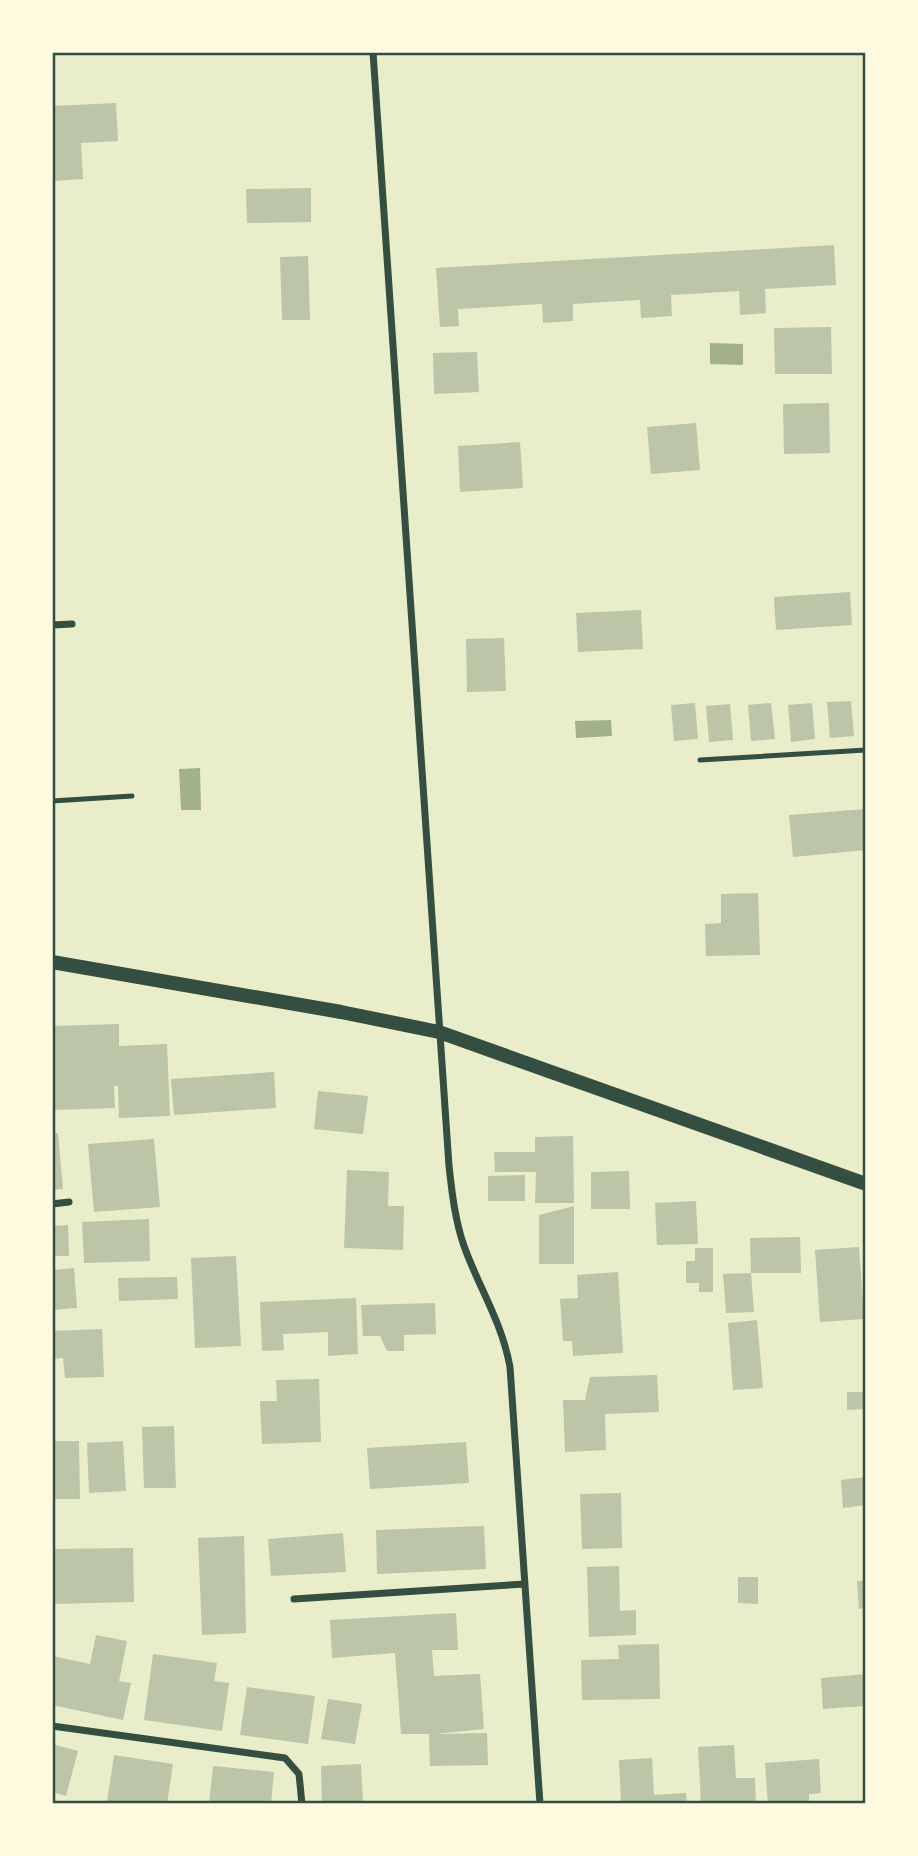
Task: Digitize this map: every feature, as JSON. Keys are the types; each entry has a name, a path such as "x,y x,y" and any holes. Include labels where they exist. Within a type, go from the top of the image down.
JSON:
{"main road":[{"path":"52,962 341,1012 439,1032 866,1184"}],"street":[{"path":"373,52 449,1166 457,1224 473,1268 501,1327 510,1367 540,1804"},
{"path":"52,625 72,624"},
{"path":"52,1204 69,1202"},
{"path":"294,1599 525,1584"},
{"path":"52,1726 274,1755 294,1764 299,1774 302,1804"}],"lane":[{"path":"701,760 866,750"},
{"path":"52,801 132,796"}],"shaded area":[{"path":"710,343 743,344 743,365 710,364"},
{"path":"611,720 612,736 576,738 575,721"},
{"path":"200,768 201,810 181,810 179,769"}],"building":[{"path":"116,103 118,141 81,143 83,179 52,181 52,106"},
{"path":"311,188 311,222 247,223 246,189"},
{"path":"834,245 836,285 765,289 766,313 740,315 739,291 671,295 672,316 641,318 640,300 573,304 573,321 543,323 542,304 458,309 459,326 440,327 436,268"},
{"path":"308,256 310,320 282,320 280,257"},
{"path":"831,327 832,374 775,374 774,328"},
{"path":"477,352 479,392 434,394 433,353"},
{"path":"829,403 830,453 784,454 783,404"},
{"path":"696,423 700,470 651,474 647,427"},
{"path":"520,442 523,488 460,492 458,446"},
{"path":"850,592 852,625 776,630 774,597"},
{"path":"641,610 643,649 578,652 576,613"},
{"path":"504,638 506,691 467,692 466,639"},
{"path":"851,701 854,736 830,738 827,702"},
{"path":"695,703 698,739 674,741 671,705"},
{"path":"771,703 775,739 751,741 748,705"},
{"path":"812,703 815,739 791,742 788,705"},
{"path":"730,704 733,740 709,742 706,706"},
{"path":"866,809 866,850 793,857 789,815"},
{"path":"758,893 760,955 706,956 705,924 721,923 721,894"},
{"path":"119,1024 119,1046 167,1044 170,1116 119,1118 118,1086 114,1086 115,1108 52,1110 52,1026"},
{"path":"274,1072 276,1108 174,1115 171,1079"},
{"path":"318,1091 368,1096 363,1134 314,1129"},
{"path":"52,1133 58,1133 63,1189 52,1190"},
{"path":"573,1136 574,1203 535,1203 536,1172 495,1172 494,1152 535,1152 535,1137"},
{"path":"154,1139 160,1207 94,1212 88,1144"},
{"path":"347,1170 389,1172 388,1206 404,1206 403,1250 344,1248"},
{"path":"629,1171 630,1209 591,1209 591,1172"},
{"path":"525,1175 525,1201 488,1201 488,1176"},
{"path":"696,1201 698,1244 657,1245 655,1203"},
{"path":"574,1206 574,1264 539,1264 539,1215"},
{"path":"149,1219 150,1261 84,1263 82,1222"},
{"path":"68,1225 69,1256 52,1256 52,1226"},
{"path":"800,1237 801,1273 751,1273 750,1238"},
{"path":"859,1247 864,1319 820,1322 815,1250"},
{"path":"695,1248 713,1248 713,1292 699,1292 699,1283 686,1283 686,1261 695,1261"},
{"path":"236,1256 241,1346 195,1348 191,1258"},
{"path":"74,1268 77,1308 52,1310 52,1270"},
{"path":"618,1272 623,1353 573,1356 572,1341 563,1341 560,1299 578,1298 577,1275"},
{"path":"751,1273 754,1312 726,1313 723,1274"},
{"path":"177,1277 178,1299 119,1301 118,1278"},
{"path":"356,1298 358,1354 328,1356 328,1332 283,1334 284,1350 262,1351 260,1302"},
{"path":"435,1303 436,1334 404,1335 404,1351 387,1351 380,1336 363,1336 361,1305"},
{"path":"757,1320 763,1388 733,1390 728,1323"},
{"path":"102,1329 104,1377 65,1378 63,1358 52,1359 52,1331"},
{"path":"657,1375 659,1412 605,1414 606,1450 565,1452 563,1400 585,1400 590,1377"},
{"path":"319,1379 321,1442 262,1444 260,1401 277,1401 276,1380"},
{"path":"847,1392 866,1392 866,1409 847,1410"},
{"path":"174,1426 176,1488 144,1488 142,1427"},
{"path":"52,1441 79,1441 80,1499 52,1499"},
{"path":"123,1441 126,1491 89,1493 87,1443"},
{"path":"466,1442 469,1483 370,1489 367,1448"},
{"path":"866,1477 866,1505 843,1508 841,1480"},
{"path":"621,1493 622,1548 582,1549 580,1494"},
{"path":"484,1526 486,1569 377,1574 376,1530"},
{"path":"343,1533 346,1572 271,1576 268,1539"},
{"path":"244,1536 246,1633 202,1635 198,1538"},
{"path":"133,1548 134,1602 52,1604 52,1549"},
{"path":"619,1566 620,1611 636,1610 636,1635 589,1637 587,1567"},
{"path":"738,1577 758,1577 758,1604 738,1603"},
{"path":"866,1580 866,1608 859,1609 857,1581"},
{"path":"456,1613 458,1650 432,1650 434,1676 480,1674 484,1729 435,1734 487,1733 488,1765 430,1766 429,1734 401,1734 395,1653 332,1658 330,1620"},
{"path":"96,1635 127,1641 119,1681 131,1683 123,1720 52,1705 52,1656 90,1664"},
{"path":"659,1644 660,1699 582,1700 581,1660 619,1659 618,1645"},
{"path":"153,1654 217,1663 214,1681 229,1683 222,1731 144,1720"},
{"path":"866,1674 866,1706 823,1709 821,1678"},
{"path":"247,1687 315,1696 308,1744 240,1735"},
{"path":"328,1699 362,1704 355,1744 321,1739"},
{"path":"52,1744 78,1751 66,1796 52,1792"},
{"path":"734,1745 736,1778 755,1778 756,1804 701,1804 698,1747"},
{"path":"114,1755 173,1764 167,1804 107,1802"},
{"path":"652,1758 654,1795 686,1793 687,1804 621,1804 619,1760"},
{"path":"819,1759 821,1793 809,1794 809,1804 768,1804 765,1763"},
{"path":"361,1764 363,1804 322,1804 321,1766"},
{"path":"213,1766 274,1772 271,1804 209,1804"}]}
